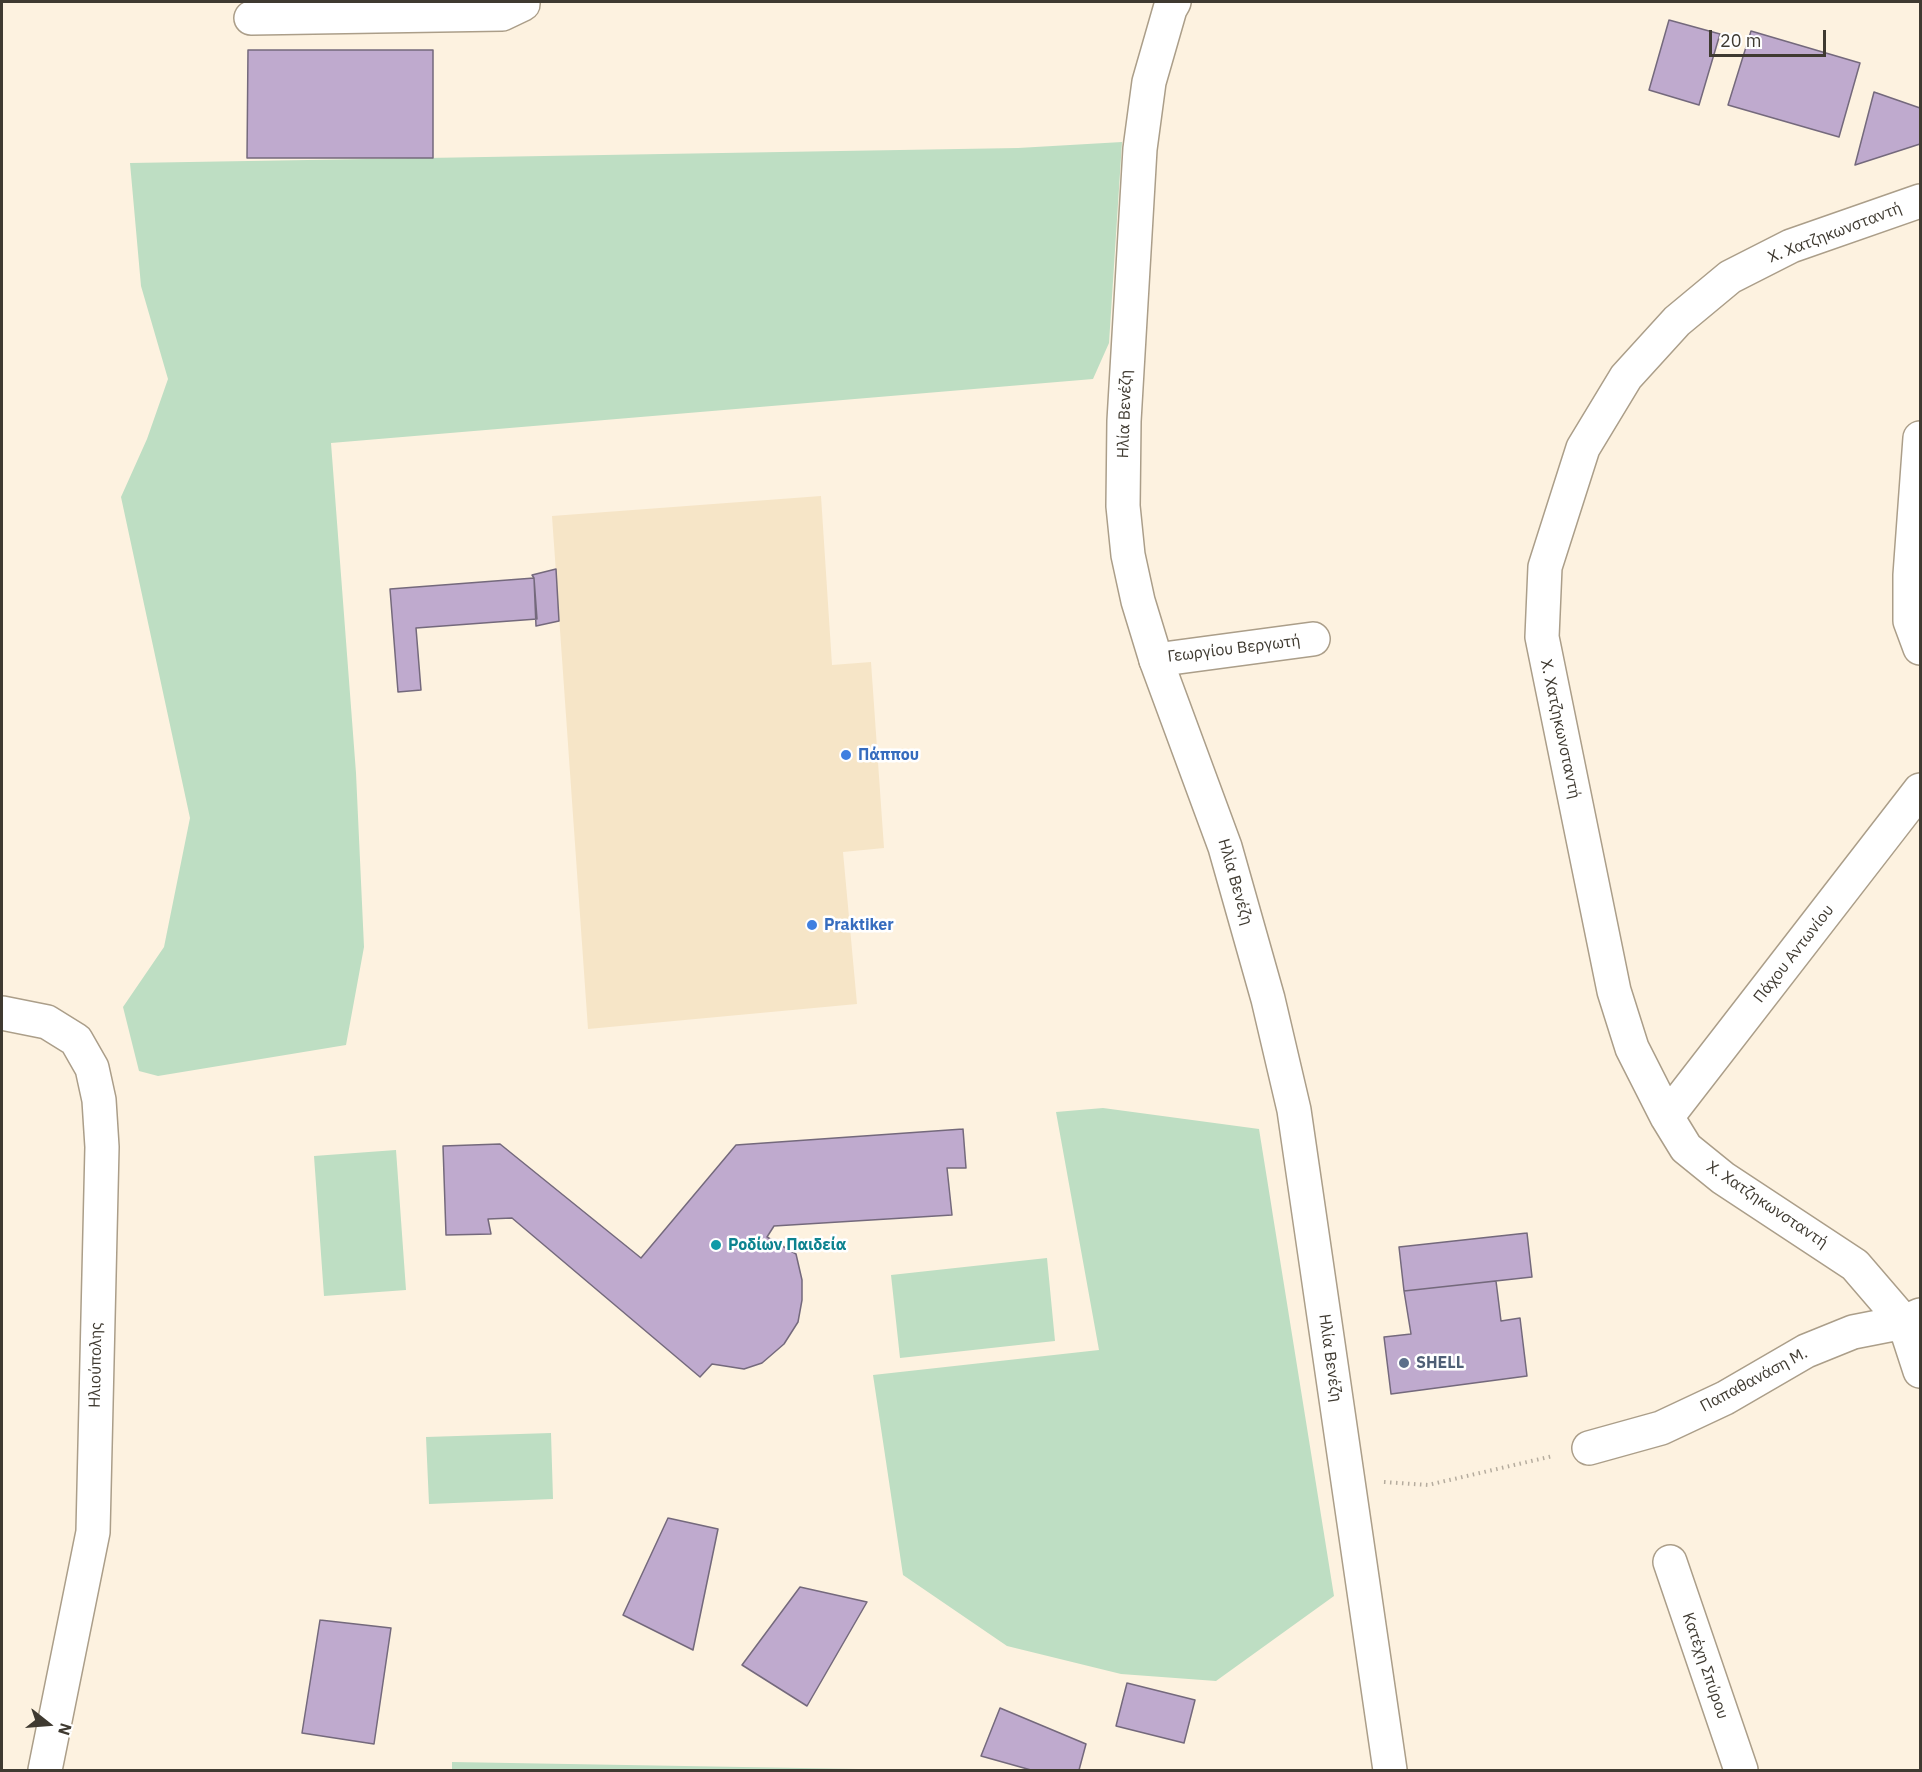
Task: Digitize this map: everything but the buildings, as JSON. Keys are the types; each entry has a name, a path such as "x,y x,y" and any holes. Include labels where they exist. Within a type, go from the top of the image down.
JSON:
{"street":[{"path":"251,18 502,14 524,2"},
{"name":"Ηλία Βενέζη","path":"1174,2 1149,82 1140,149 1124,421 1123,506 1128,555 1138,601 1156,660 1226,847 1268,999 1294,1110 1390,1770"},
{"name":"Χ. Χατζηκωνσταντή","path":"1912,1318 1855,1265 1723,1179 1686,1148 1667,1117 1632,1048 1614,991 1542,637 1545,567 1583,448 1626,377 1677,321 1730,277 1791,246 1920,201"},
{"path":"1920,438 1910,575 1910,621 1920,648"},
{"name":"Γεωργίου Βεργωτή","path":"1156,660 1313,639"},
{"name":"Πάχου Αντωνίου","path":"1667,1117 1920,790"},
{"name":"Ηλιούπολης","path":"2,1013 47,1022 75,1040 92,1068 99,1100 102,1147 93,1532 45,1770"},
{"path":"1912,1318 1920,1371"},
{"name":"Παπαθανάση Μ.","path":"1589,1448 1661,1428 1725,1398 1806,1351 1843,1336 1912,1318"},
{"name":"Κατέχη Σπύρου","path":"1670,1563 1741,1770"}],"path":[{"path":"1347,1480 1428,1485 1589,1448"}],"shaded area":[{"path":"821,496 832,665 871,662 884,848 843,852 857,1004 588,1029 552,516"}],"green space":[{"path":"1122,142 1109,343 1093,379 331,443 356,773 364,947 346,1045 158,1076 139,1071 123,1007 164,947 190,818 121,497 147,439 168,379 141,286 130,163 1018,148"},
{"path":"1103,1108 1259,1129 1334,1596 1216,1681 1121,1674 1007,1646 903,1575 873,1375 1099,1350 1056,1112"},
{"path":"396,1150 406,1290 324,1296 314,1156"},
{"path":"1047,1258 1055,1341 900,1358 891,1275"},
{"path":"551,1433 553,1499 429,1504 426,1437"},
{"path":"452,1762 917,1770 452,1770"}],"place":[{"name":"Πάππου","path":"846,755"},
{"name":"Praktiker","path":"812,925"},
{"name":"Ροδίων Παιδεία","path":"716,1245"},
{"name":"SHELL","path":"1404,1363"}]}
